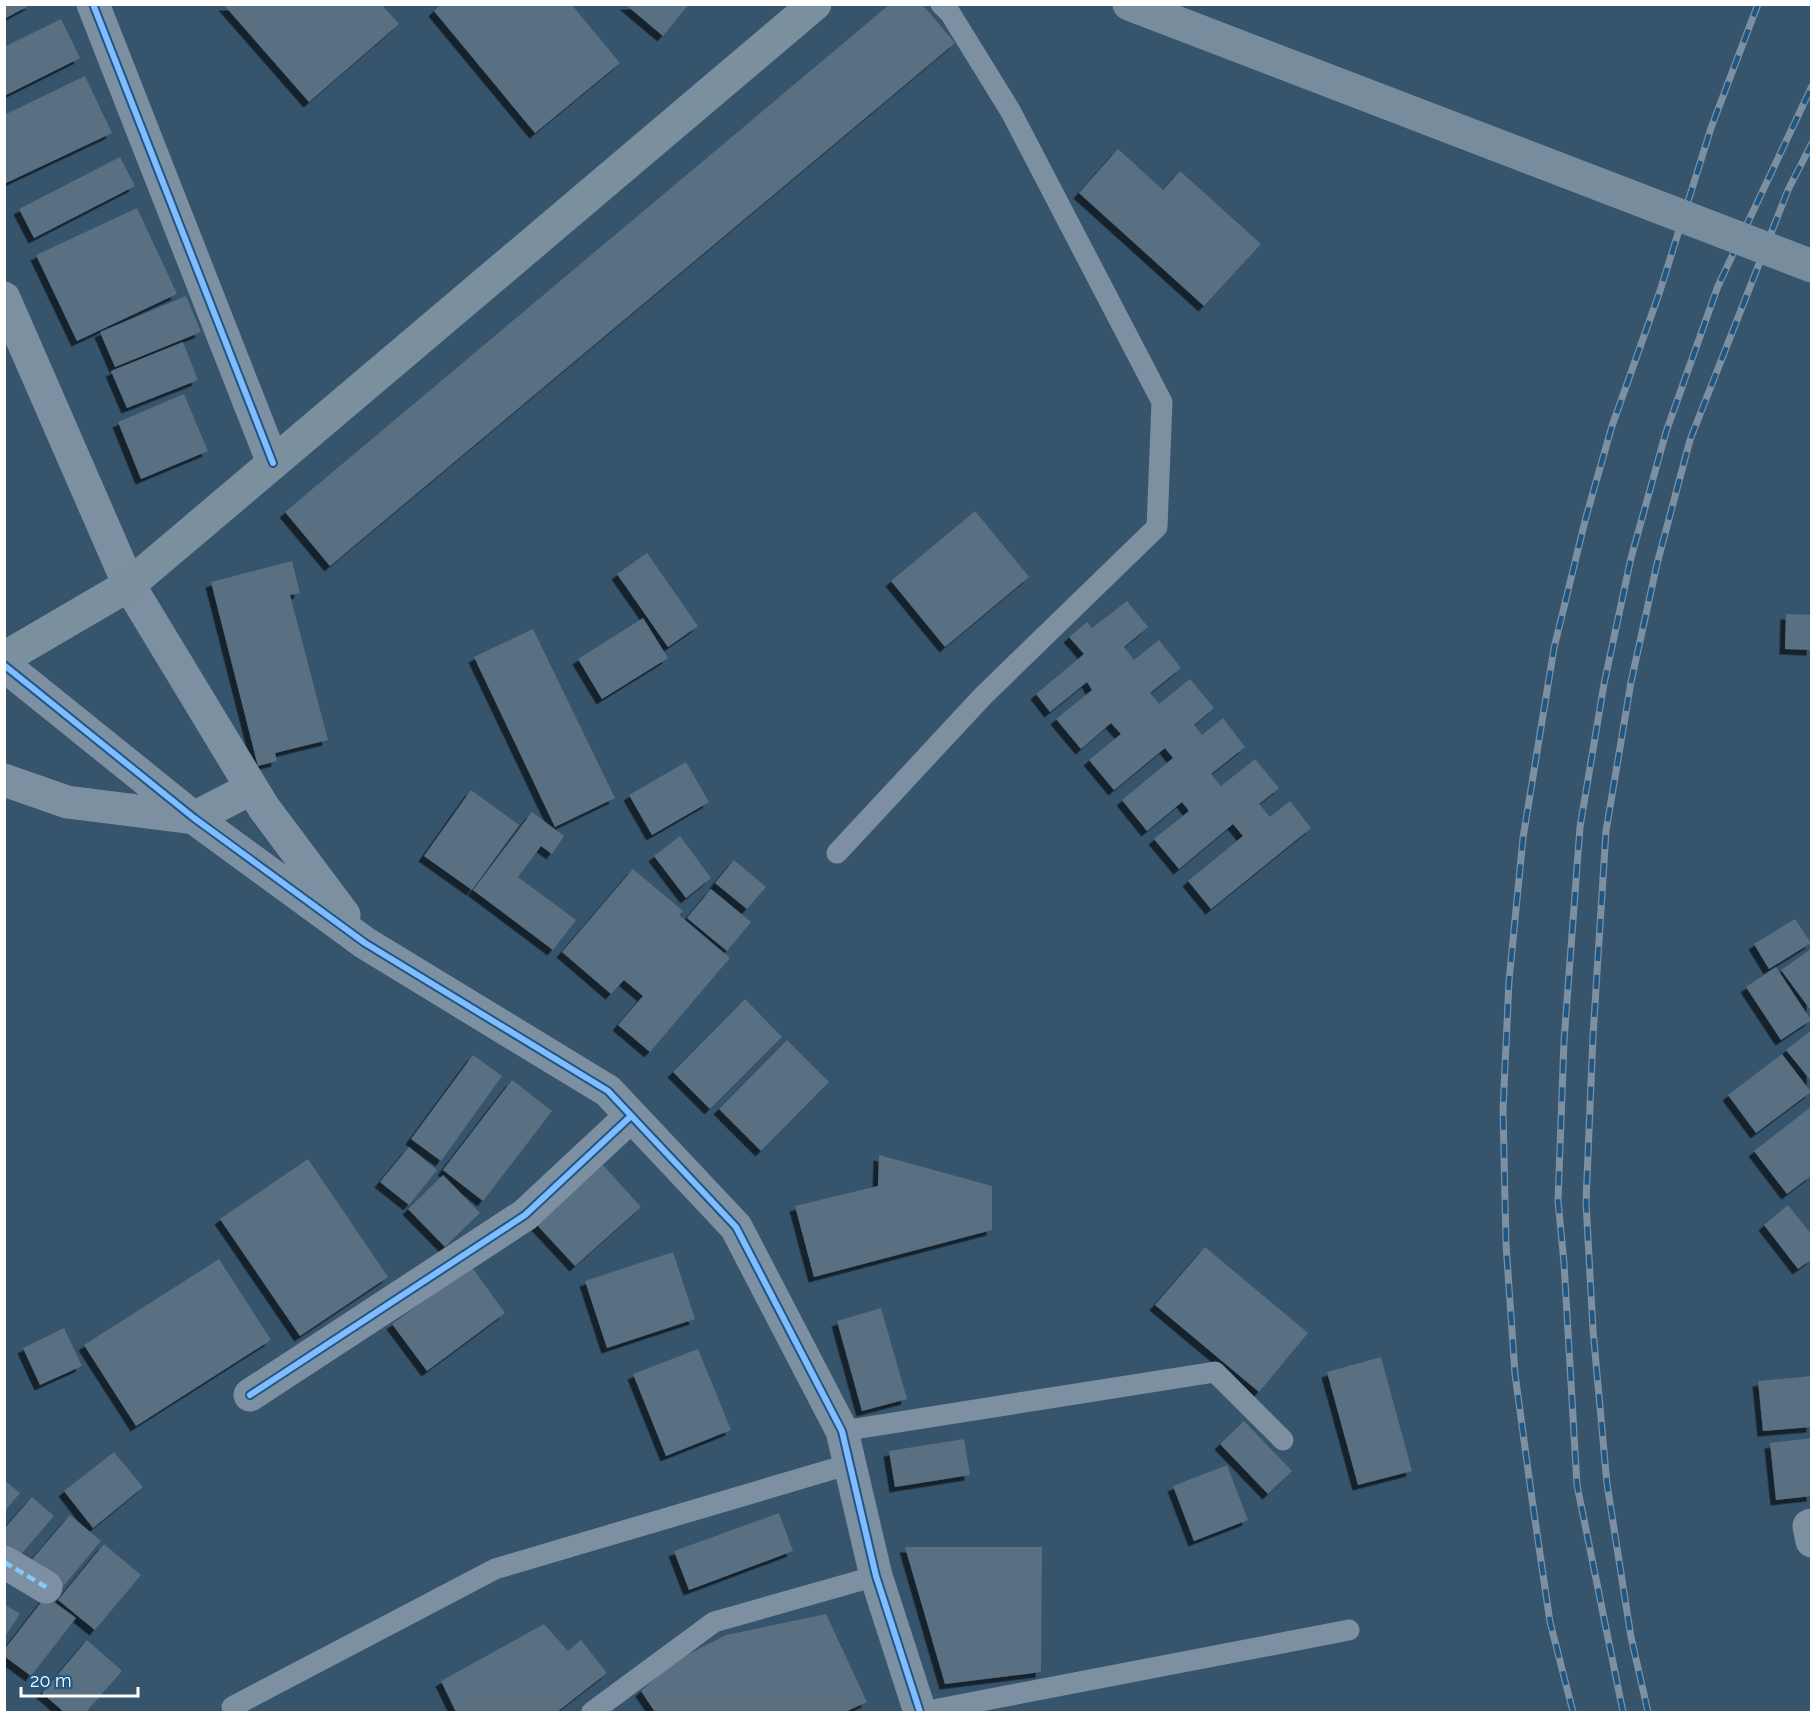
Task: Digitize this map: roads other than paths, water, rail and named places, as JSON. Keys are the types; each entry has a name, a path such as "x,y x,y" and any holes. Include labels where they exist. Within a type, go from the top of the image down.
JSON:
{"main road":[{"path":"4,658 129,585 815,4"},
{"path":"1129,4 1812,266"}],"street":[{"path":"93,4 273,463"},
{"path":"4,298 129,585 264,808 365,943"},
{"path":"4,665 194,818 365,943 608,1091 736,1227 842,1431 876,1576 922,1713"},
{"path":"4,780 67,802 194,818 252,788"},
{"path":"250,1395 525,1215 631,1116"},
{"path":"1812,1525 1809,1526 1812,1541"},
{"path":"4,1562 46,1587"}],"lane":[{"path":"837,853 983,696 1157,527 1162,402 1011,112 950,13 941,4"},
{"path":"842,1431 1215,1372 1283,1440"},
{"path":"232,1707 495,1569 850,1464"},
{"path":"592,1713 714,1622 876,1576"},
{"path":"922,1713 1349,1630"}],"railway":[{"path":"1573,1712 1550,1622 1532,1499 1515,1374 1506,1244 1503,1110 1509,981 1523,838 1554,648 1586,517 1612,426 1660,291 1711,128 1758,4"},
{"path":"1623,1712 1577,1485 1564,1263 1558,1201 1564,1041 1580,827 1604,684 1631,558 1666,432 1718,286 1812,86"},
{"path":"1648,1712 1631,1637 1607,1484 1593,1330 1586,1202 1593,1036 1606,831 1631,682 1657,564 1690,440 1788,190 1812,143"}]}
